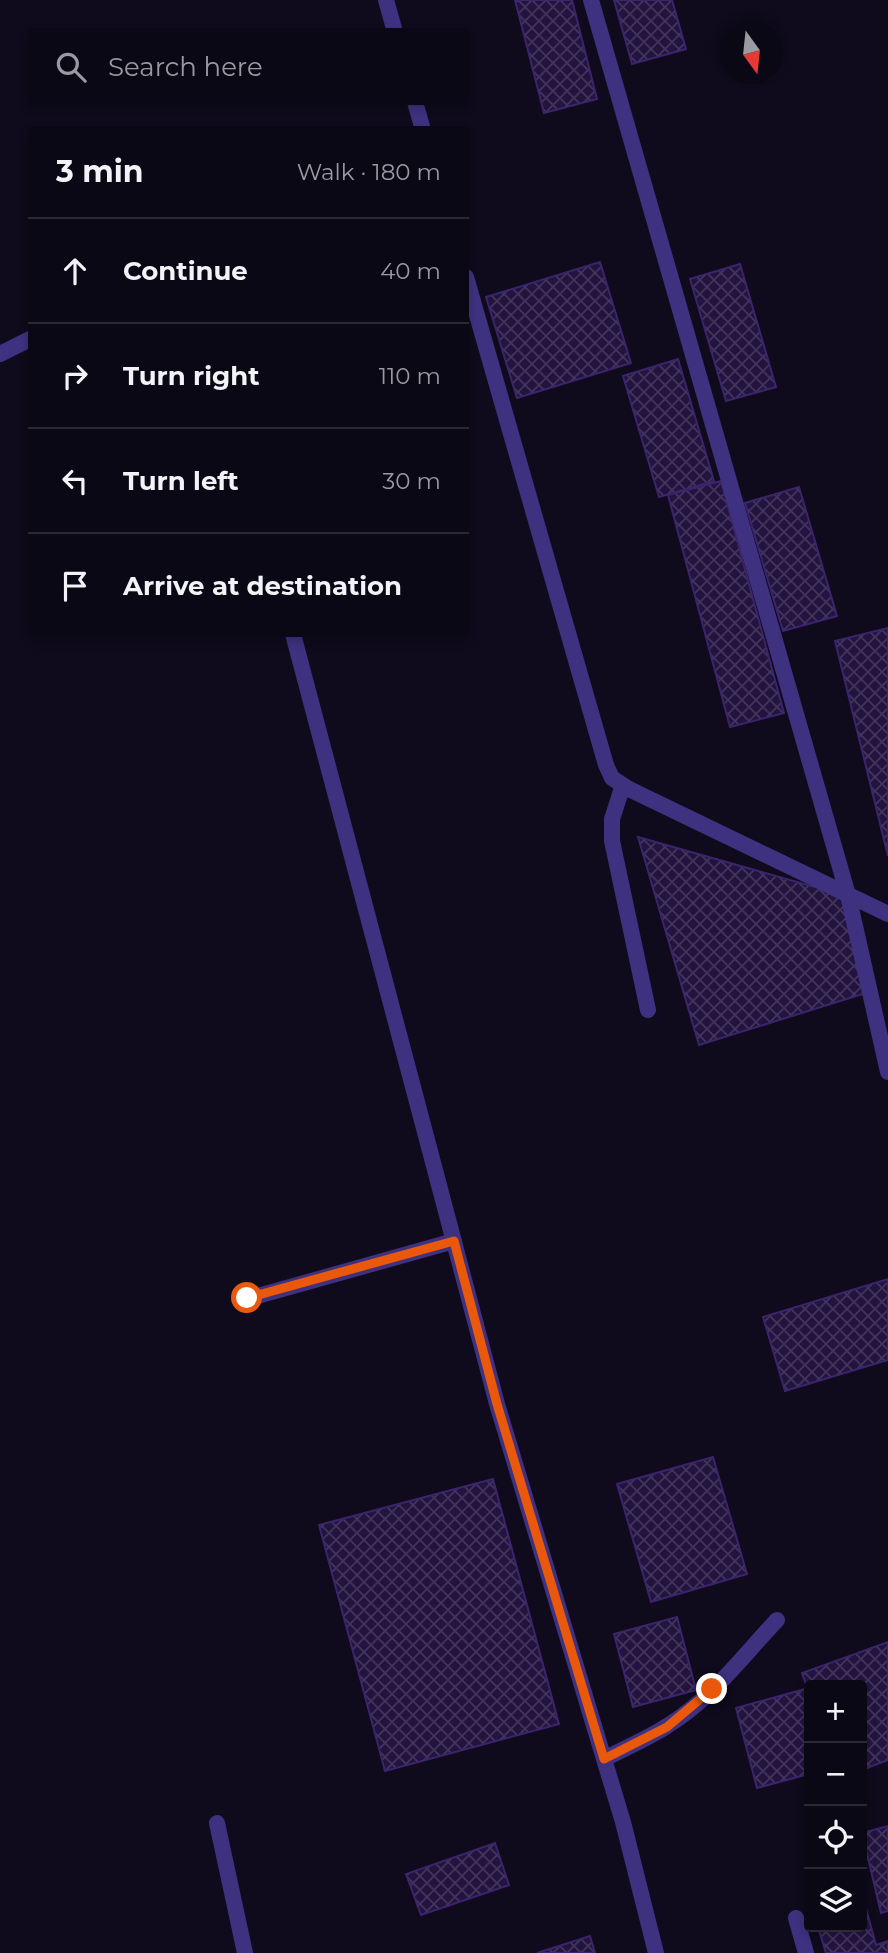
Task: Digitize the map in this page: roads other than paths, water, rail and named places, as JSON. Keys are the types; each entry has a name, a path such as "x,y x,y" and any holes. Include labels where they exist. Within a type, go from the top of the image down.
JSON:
{"lane":[{"path":"386,0 394,28"},
{"path":"591,0 848,895 888,1072"},
{"path":"416,105 422,126"},
{"path":"469,287 606,765 612,778 888,914"},
{"path":"0,354 28,340"},
{"path":"294,637 501,1417 623,1822 656,1953"},
{"path":"623,785 612,819 612,841 648,1010"},
{"path":"247,1298 454,1241"},
{"path":"604,1759 667,1727 685,1714 777,1620"},
{"path":"217,1824 245,1953"},
{"path":"796,1917 806,1953"}]}
